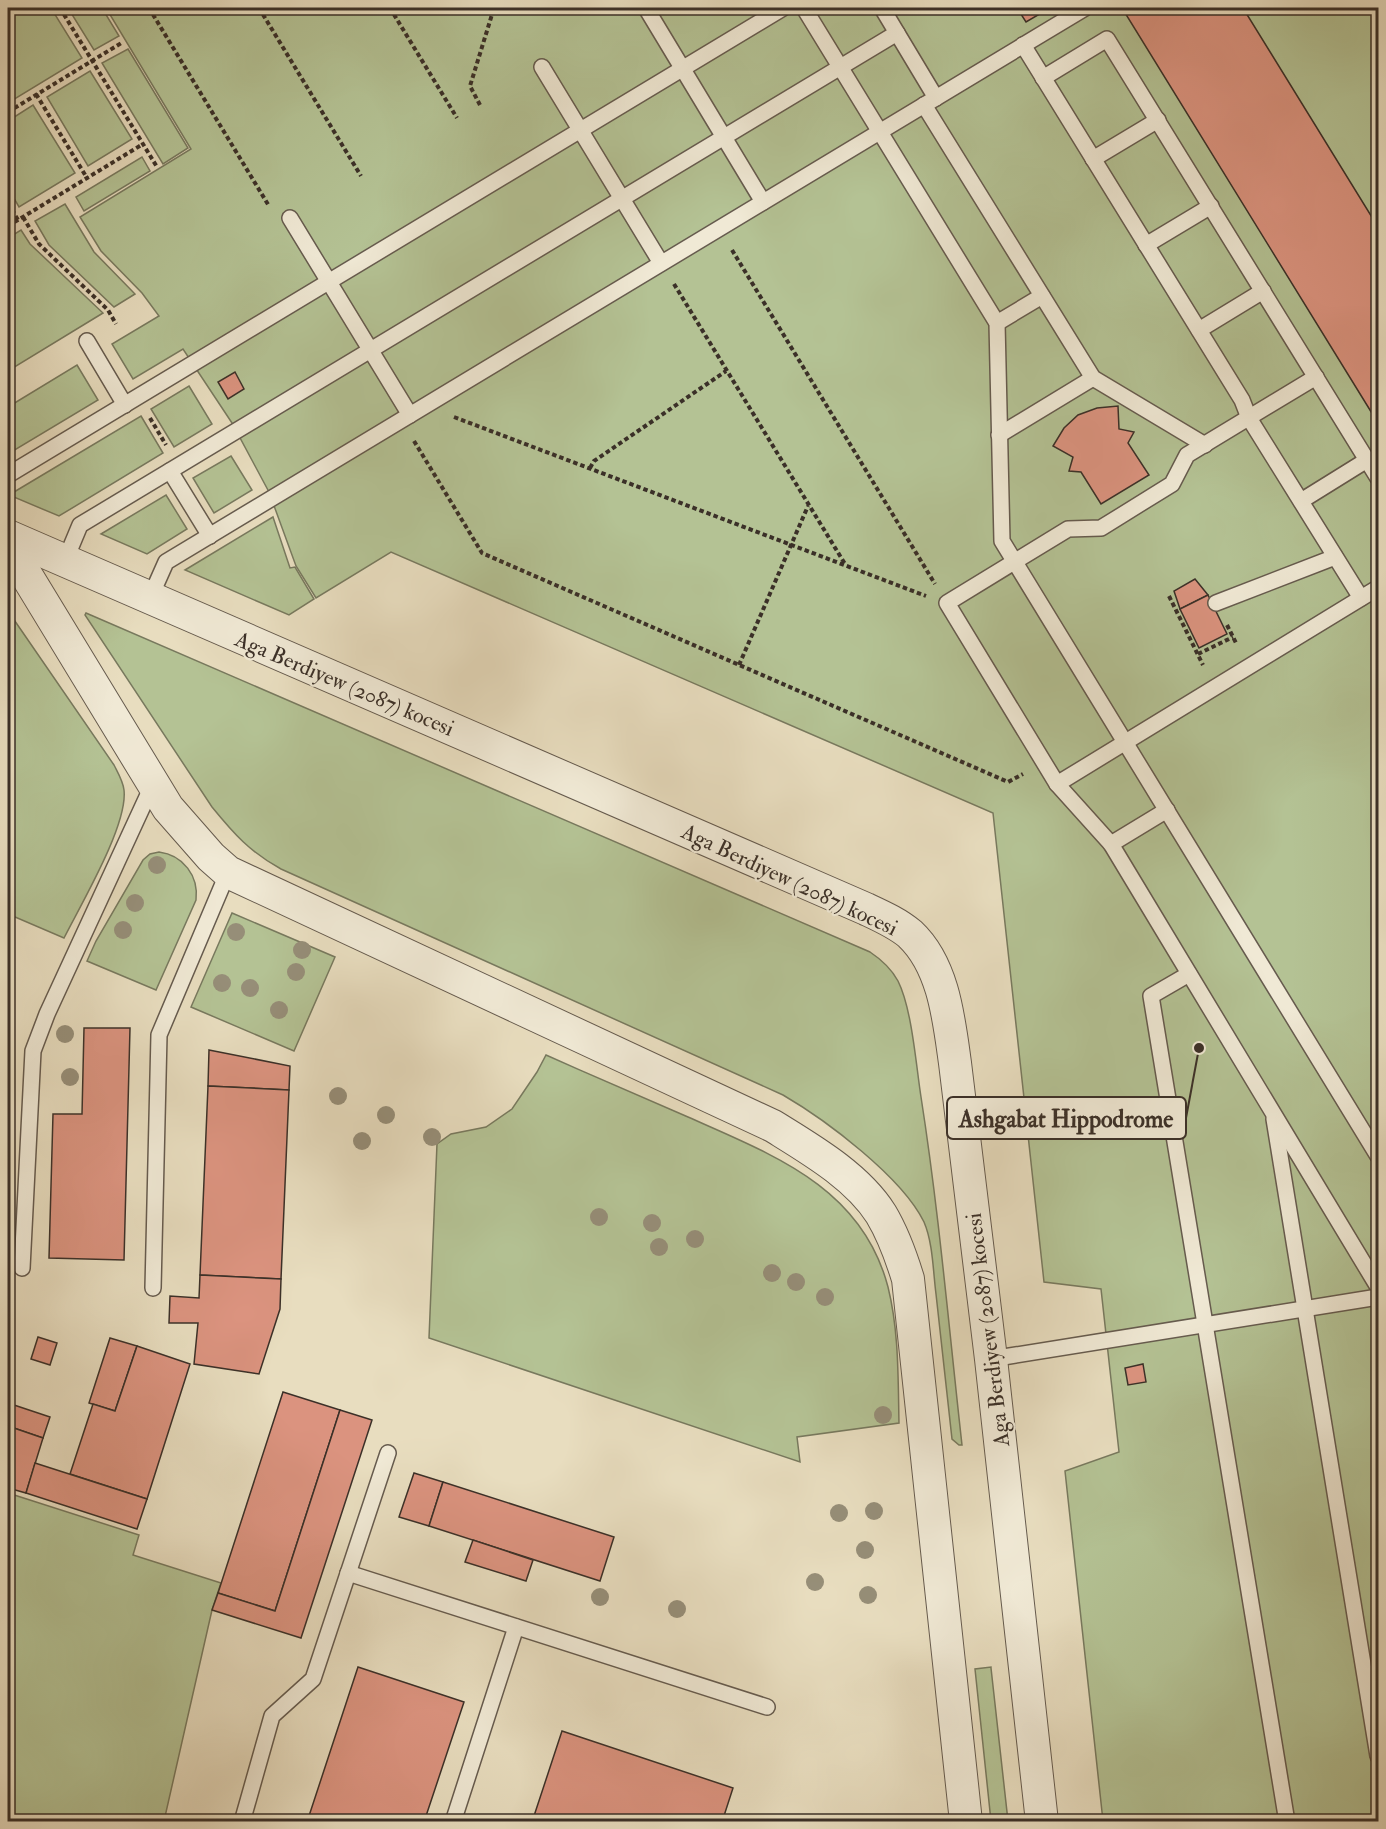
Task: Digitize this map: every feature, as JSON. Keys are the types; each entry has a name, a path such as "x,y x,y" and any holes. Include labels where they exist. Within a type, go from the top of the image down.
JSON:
{"street":[{"name":"Aga Berdiyew (2087) kocesi","path":"8,536 866,909 889,920 909,934 925,952 933,966 950,1030 991,1359 1042,1821"},
{"path":"8,545 168,808 211,857 228,872 773,1126 842,1173 880,1212 900,1254 908,1279 966,1821"}],"lane":[{"path":"646,8 763,202"},
{"path":"8,475 783,8"},
{"path":"804,8 997,323 1002,541 1378,1156"},
{"path":"882,8 897,33 930,101 1042,296 1093,378 1205,445"},
{"path":"150,598 166,562 1085,8"},
{"path":"64,561 80,525 897,33"},
{"path":"1043,78 1107,39 1378,478"},
{"path":"1023,45 1361,598"},
{"path":"542,67 661,263"},
{"path":"1093,159 1158,120"},
{"path":"1146,246 1211,206"},
{"path":"290,218 370,350 405,417"},
{"path":"1199,330 1263,291"},
{"path":"997,323 1042,296"},
{"path":"87,342 131,401"},
{"path":"1316,377 1187,456 1172,484 1101,528 1068,529 947,603 1057,784 1111,844 1378,1287"},
{"path":"999,435 1093,378"},
{"path":"1300,501 1367,460"},
{"path":"174,468 210,536"},
{"path":"1216,603 1335,557"},
{"path":"1057,784 1376,589 1378,594"},
{"path":"22,1269 33,1051 47,1014 153,784"},
{"path":"1111,844 1167,810"},
{"path":"153,1288 159,1035 228,872"},
{"path":"1189,974 1151,996 1287,1821"},
{"path":"1272,1111 1378,1756"},
{"path":"991,1359 1378,1297"},
{"path":"242,1821 272,1716 313,1679 388,1453"},
{"path":"348,1573 767,1707"},
{"path":"453,1821 516,1627"}],"path":[{"path":"60,8 157,167"},
{"path":"149,8 273,211"},
{"path":"259,8 361,176"},
{"path":"390,8 457,118"},
{"path":"480,105 470,86 494,8"},
{"path":"8,112 123,42"},
{"path":"36,94 87,178"},
{"path":"8,226 143,144"},
{"path":"8,203 18,220"},
{"path":"23,217 39,244 108,310 116,324"},
{"path":"719,229 947,603"},
{"path":"661,263 845,565"},
{"path":"590,468 594,461 726,371"},
{"path":"436,399 445,413 947,603"},
{"path":"131,401 174,468"},
{"path":"405,417 482,553 1008,782 1043,762"},
{"path":"739,665 809,506"},
{"path":"1169,596 1214,688"},
{"path":"1198,654 1233,637"}],"green space":[{"path":"8,8 51,8 82,58 8,103"},
{"path":"68,8 102,8 119,36 94,50"},
{"path":"106,8 1378,8 1378,1821 1103,1821 1065,1471 1119,1452 1101,1289 1044,1282 993,813 391,552 316,598 296,566 269,492 232,423 183,349 133,379 112,344 159,316 142,293 101,251 80,217 191,149"},
{"path":"128,49 188,148 163,164 102,63"},
{"path":"90,71 132,139 88,166 47,97"},
{"path":"33,105 75,173 19,207 8,188 8,121"},
{"path":"142,157 150,171 84,211 76,197"},
{"path":"65,204 94,252 135,294 114,307 49,245 35,221"},
{"path":"21,230 30,244 103,313 8,371 8,238"},
{"path":"77,365 98,400 8,454 8,407"},
{"path":"189,386 212,424 174,447 151,409"},
{"path":"141,416 163,453 59,516 9,495"},
{"path":"231,456 252,490 214,513 193,478"},
{"path":"166,495 187,529 147,554 101,534"},
{"path":"273,517 290,568 295,567 314,599 289,615 185,570"},
{"path":"8,611 114,765 124,790 119,823 111,843 64,938 8,914"},
{"path":"86,613 870,952 886,965 895,976 903,993 913,1038 938,1227 962,1445 952,1439 927,1230 913,1205 881,1169 841,1134 783,1095 281,869 260,856 235,834 212,807 85,615"},
{"path":"159,852 175,857 188,868 195,883 196,900 156,990 87,961 96,941 143,860 150,854"},
{"path":"232,913 335,957 294,1051 191,1007"},
{"path":"546,1055 782,1161 836,1199 858,1224 875,1253 888,1287 896,1338 899,1423 797,1437 800,1462 429,1338 437,1144 451,1134 486,1127 512,1109"},
{"path":"8,1493 139,1535 133,1555 221,1583 212,1610 164,1821 8,1821"},
{"path":"991,1667 1008,1821 991,1821 975,1669"}],"building":[{"path":"1017,8 1050,8 1026,22"},
{"path":"1122,8 1243,8 1378,227 1378,423"},
{"path":"235,372 244,389 228,399 218,382"},
{"path":"1118,406 1119,429 1134,432 1128,443 1149,475 1101,504 1081,472 1069,471 1073,457 1053,446 1064,428 1078,415 1097,408"},
{"path":"1195,579 1208,595 1180,609 1174,591"},
{"path":"1208,595 1227,634 1199,648 1180,609"},
{"path":"84,1028 130,1028 124,1260 49,1258 53,1114 82,1114"},
{"path":"209,1050 290,1066 289,1090 208,1086"},
{"path":"208,1086 289,1090 281,1279 200,1275"},
{"path":"200,1275 281,1279 280,1309 259,1374 194,1364 198,1323 169,1323 170,1296 199,1298"},
{"path":"38,1337 57,1343 50,1365 31,1359"},
{"path":"110,1338 137,1346 115,1411 89,1403"},
{"path":"137,1346 190,1364 147,1499 70,1474 93,1404 115,1411"},
{"path":"1143,1364 1146,1382 1128,1385 1125,1368"},
{"path":"283,1392 340,1410 275,1611 218,1593"},
{"path":"8,1403 50,1417 43,1438 8,1426"},
{"path":"340,1410 372,1420 301,1638 212,1610 218,1593 275,1611"},
{"path":"8,1426 43,1438 26,1493 8,1488"},
{"path":"35,1463 147,1499 137,1529 26,1493"},
{"path":"414,1473 443,1482 429,1526 399,1517"},
{"path":"443,1482 614,1537 600,1581 429,1526"},
{"path":"473,1540 533,1560 526,1581 465,1562"},
{"path":"358,1667 464,1702 424,1822 307,1822"},
{"path":"562,1731 733,1788 722,1822 532,1822"}],"place":[{"name":"Ashgabat Hippodrome","path":"1199,1048"}]}
